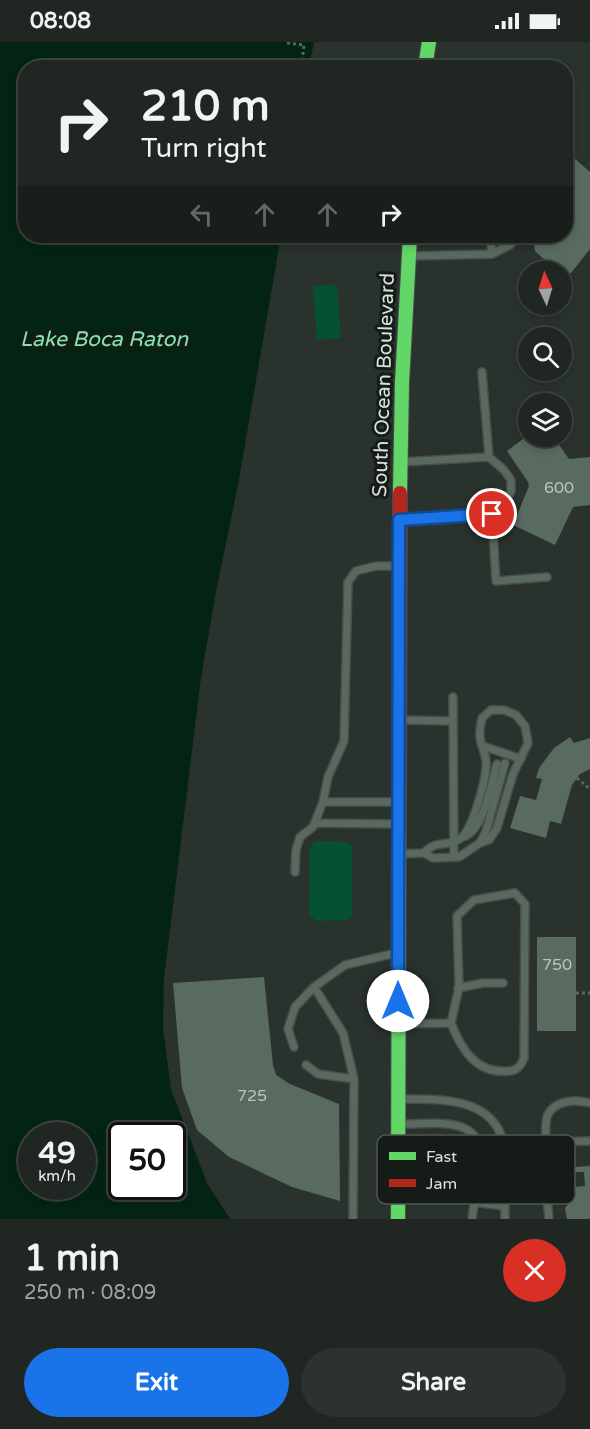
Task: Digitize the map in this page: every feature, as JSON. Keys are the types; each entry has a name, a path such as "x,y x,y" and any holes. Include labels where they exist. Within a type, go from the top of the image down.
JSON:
{"main road":[{"path":"426,60 429,42"},
{"name":"South Ocean Boulevard","path":"398,1135 399,520 402,383 409,243"}],"lane":[{"path":"491,243 492,254"},
{"path":"408,256 492,254 512,243"},
{"path":"482,372 489,457"},
{"path":"399,520 492,514 506,502 511,491 511,480 504,470 489,457 400,462"},
{"path":"492,514 496,581 547,577"},
{"path":"295,872 296,850 300,837 315,823 323,802 328,777 344,741 348,582 356,571 376,566 399,567"},
{"path":"453,697 454,857"},
{"path":"399,854 424,853 433,858 459,857 480,843 489,840 497,828 513,774 528,743 525,726 516,715 504,710 491,710 482,718 480,737 487,768 472,822 462,838"},
{"path":"399,720 453,721"},
{"path":"483,746 522,759"},
{"path":"424,853 431,845 453,842 468,836 479,825 501,764 486,831 480,843"},
{"path":"323,802 399,802"},
{"path":"315,823 399,824"},
{"path":"515,893 525,904 524,1058 521,1066 514,1071 501,1072 484,1069 471,1060 459,1044 451,1023 458,988 457,916 474,900 515,893"},
{"path":"294,1047 288,1029 295,1007 314,987 345,965 399,952"},
{"path":"458,988 483,983 503,983"},
{"path":"314,987 343,1033 354,1079 353,1219"},
{"path":"398,1024 451,1023"},
{"path":"306,1065 318,1074 354,1079"},
{"path":"398,1099 441,1099 461,1102 489,1118 500,1135"},
{"path":"546,1135 547,1118 551,1110 570,1101 590,1103"},
{"path":"398,1124 459,1126 470,1130 474,1135"},
{"path":"575,1141 590,1141"},
{"path":"472,1219 474,1204"},
{"path":"489,1204 504,1206 505,1219"},
{"path":"548,1204 549,1219"}],"path":[{"path":"286,42 304,45 302,60"},
{"path":"577,778 590,789"},
{"path":"576,993 590,993"}],"green space":[{"path":"337,284 341,338 317,340 313,286"},
{"path":"315,841 347,842 352,846 352,916 346,920 317,921 309,915 310,848"}],"water":[{"name":"Lake Boca Raton","path":"0,42 314,42 310,60 18,60 18,243 280,243 238,485 201,678 164,978 163,1028 171,1089 184,1122 108,1122 108,1200 186,1200 186,1128 207,1183 230,1219 0,1219"}],"building":[{"path":"573,157 590,172 590,249 572,272 572,261 546,261 535,251 534,243 573,243"},
{"path":"518,443 518,447 561,447 569,459 590,457 590,505 573,507 555,545 513,525 529,486 507,451"},
{"path":"570,737 574,743 590,738 590,769 580,774 572,785 561,824 550,821 546,838 510,828 520,796 536,800 542,779 536,778 539,768 554,748"},
{"path":"537,937 576,937 576,1031 537,1031"},
{"path":"264,977 276,1075 290,1084 339,1104 340,1201 292,1187 229,1157 197,1130 182,1088 173,983"},
{"path":"590,1166 590,1219 567,1219 565,1208 568,1204 575,1204 575,1187 585,1186 584,1172 575,1172 575,1167"}],"traffic: fast":[{"path":"426,60 429,42"},
{"path":"400,493 402,383 410,243"},
{"path":"398,1135 399,830"},
{"path":"398,1204 398,1219"}],"traffic: jam":[{"path":"399,830 400,493"}],"route":[{"path":"398,1001 399,520 492,514"}]}
